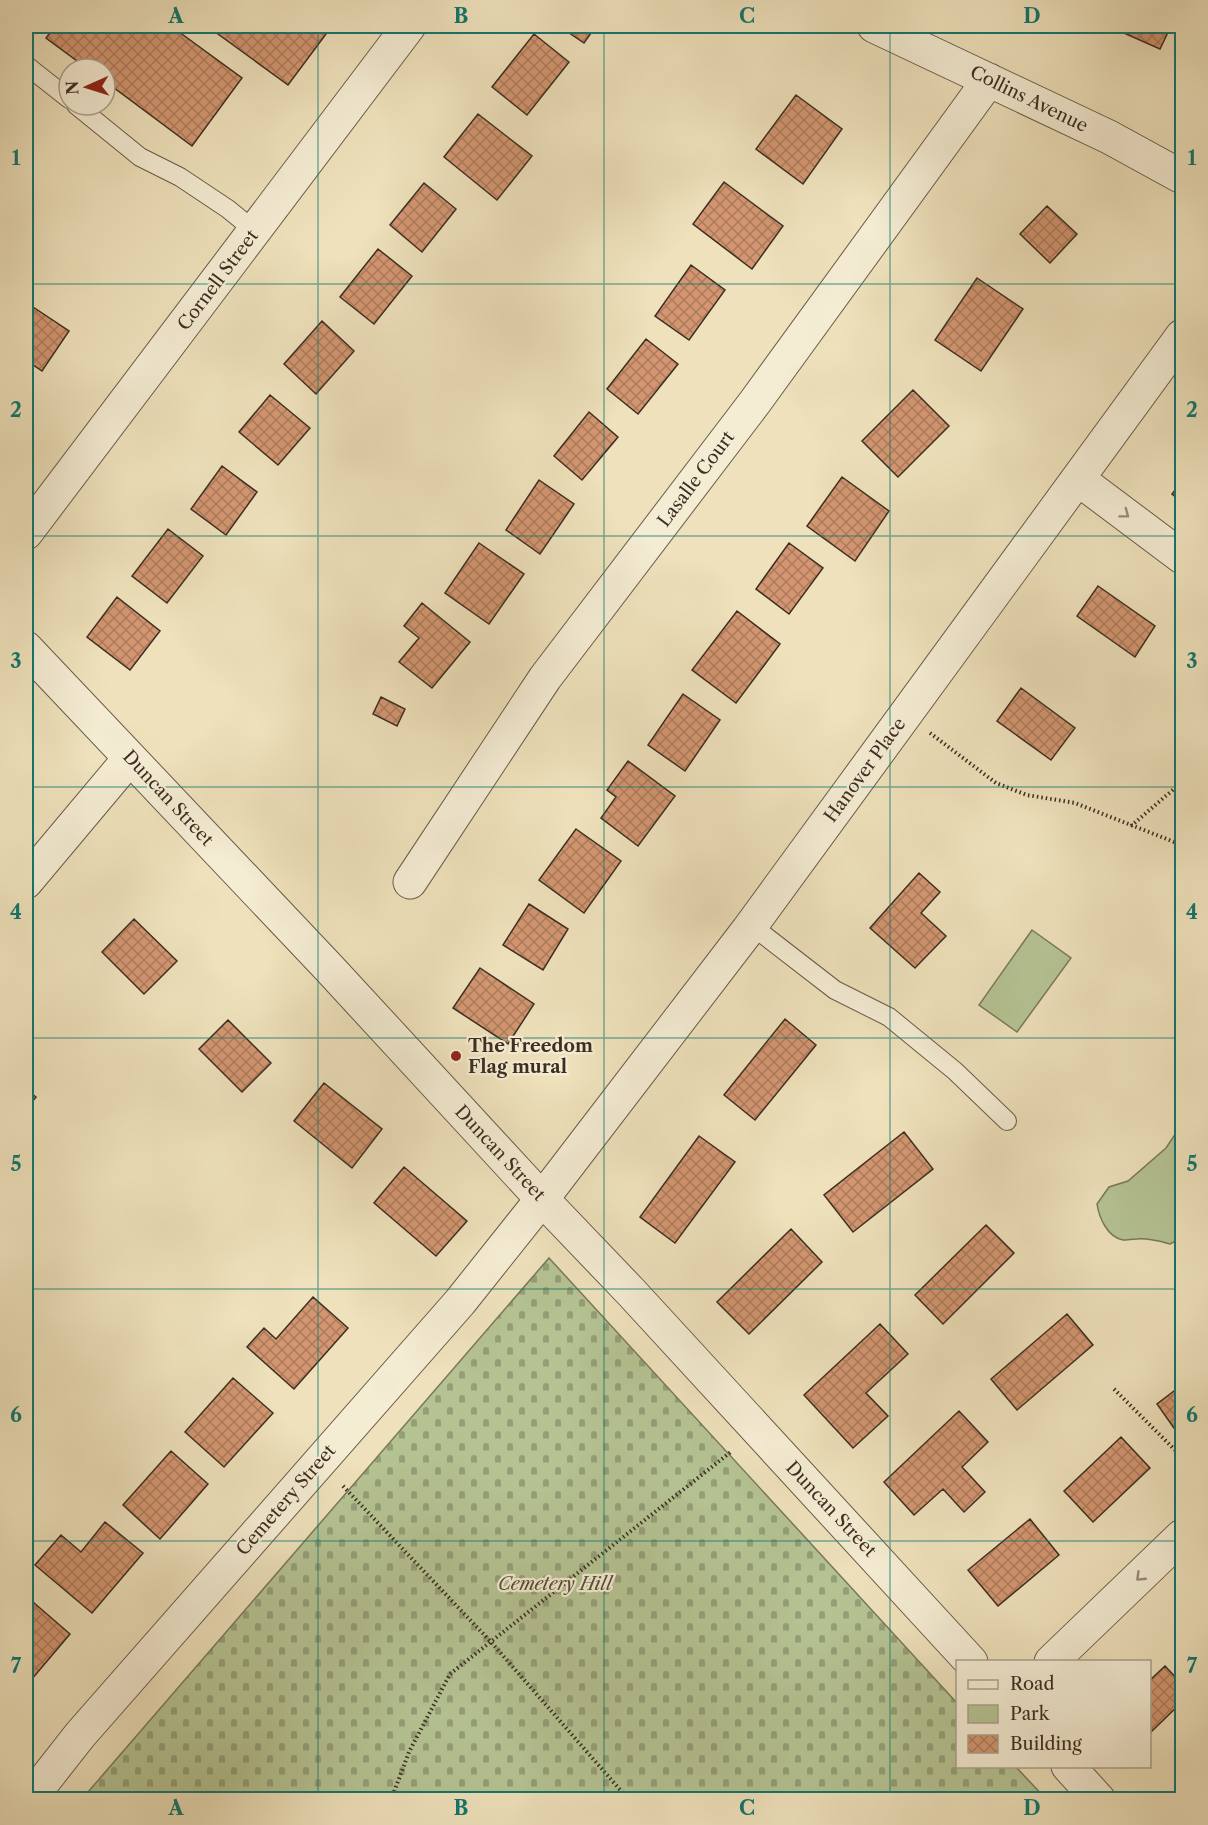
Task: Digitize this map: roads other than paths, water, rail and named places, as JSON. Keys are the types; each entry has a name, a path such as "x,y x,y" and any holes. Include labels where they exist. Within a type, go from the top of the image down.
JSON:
{"street":[{"name":"Cornell Street","path":"26,533 409,26"},
{"name":"Collins Avenue","path":"874,26 1109,138 1182,177"},
{"name":"Lasalle Court","path":"410,882 545,678 761,393 988,80"},
{"name":"Hanover Place","path":"542,1199 751,925 1182,336"},
{"path":"1078,479 1182,557"},
{"name":"Duncan Street","path":"26,648 637,1298 969,1660"},
{"path":"26,882 130,758"},
{"name":"Cemetery Street","path":"29,1800 88,1727 460,1302 542,1199"},
{"path":"1054,1660 1182,1536"},
{"path":"1069,1768 1099,1800"}],"lane":[{"path":"26,65 57,90"},
{"path":"91,117 140,157 180,177 228,209 255,231"},
{"path":"751,925 835,990 890,1017 955,1071 1007,1121"}],"place":[{"name":"The Freedom Flag mural","path":"456,1056"}],"park label":[{"name":"Cemetery Hill","path":"555,1584"}]}
